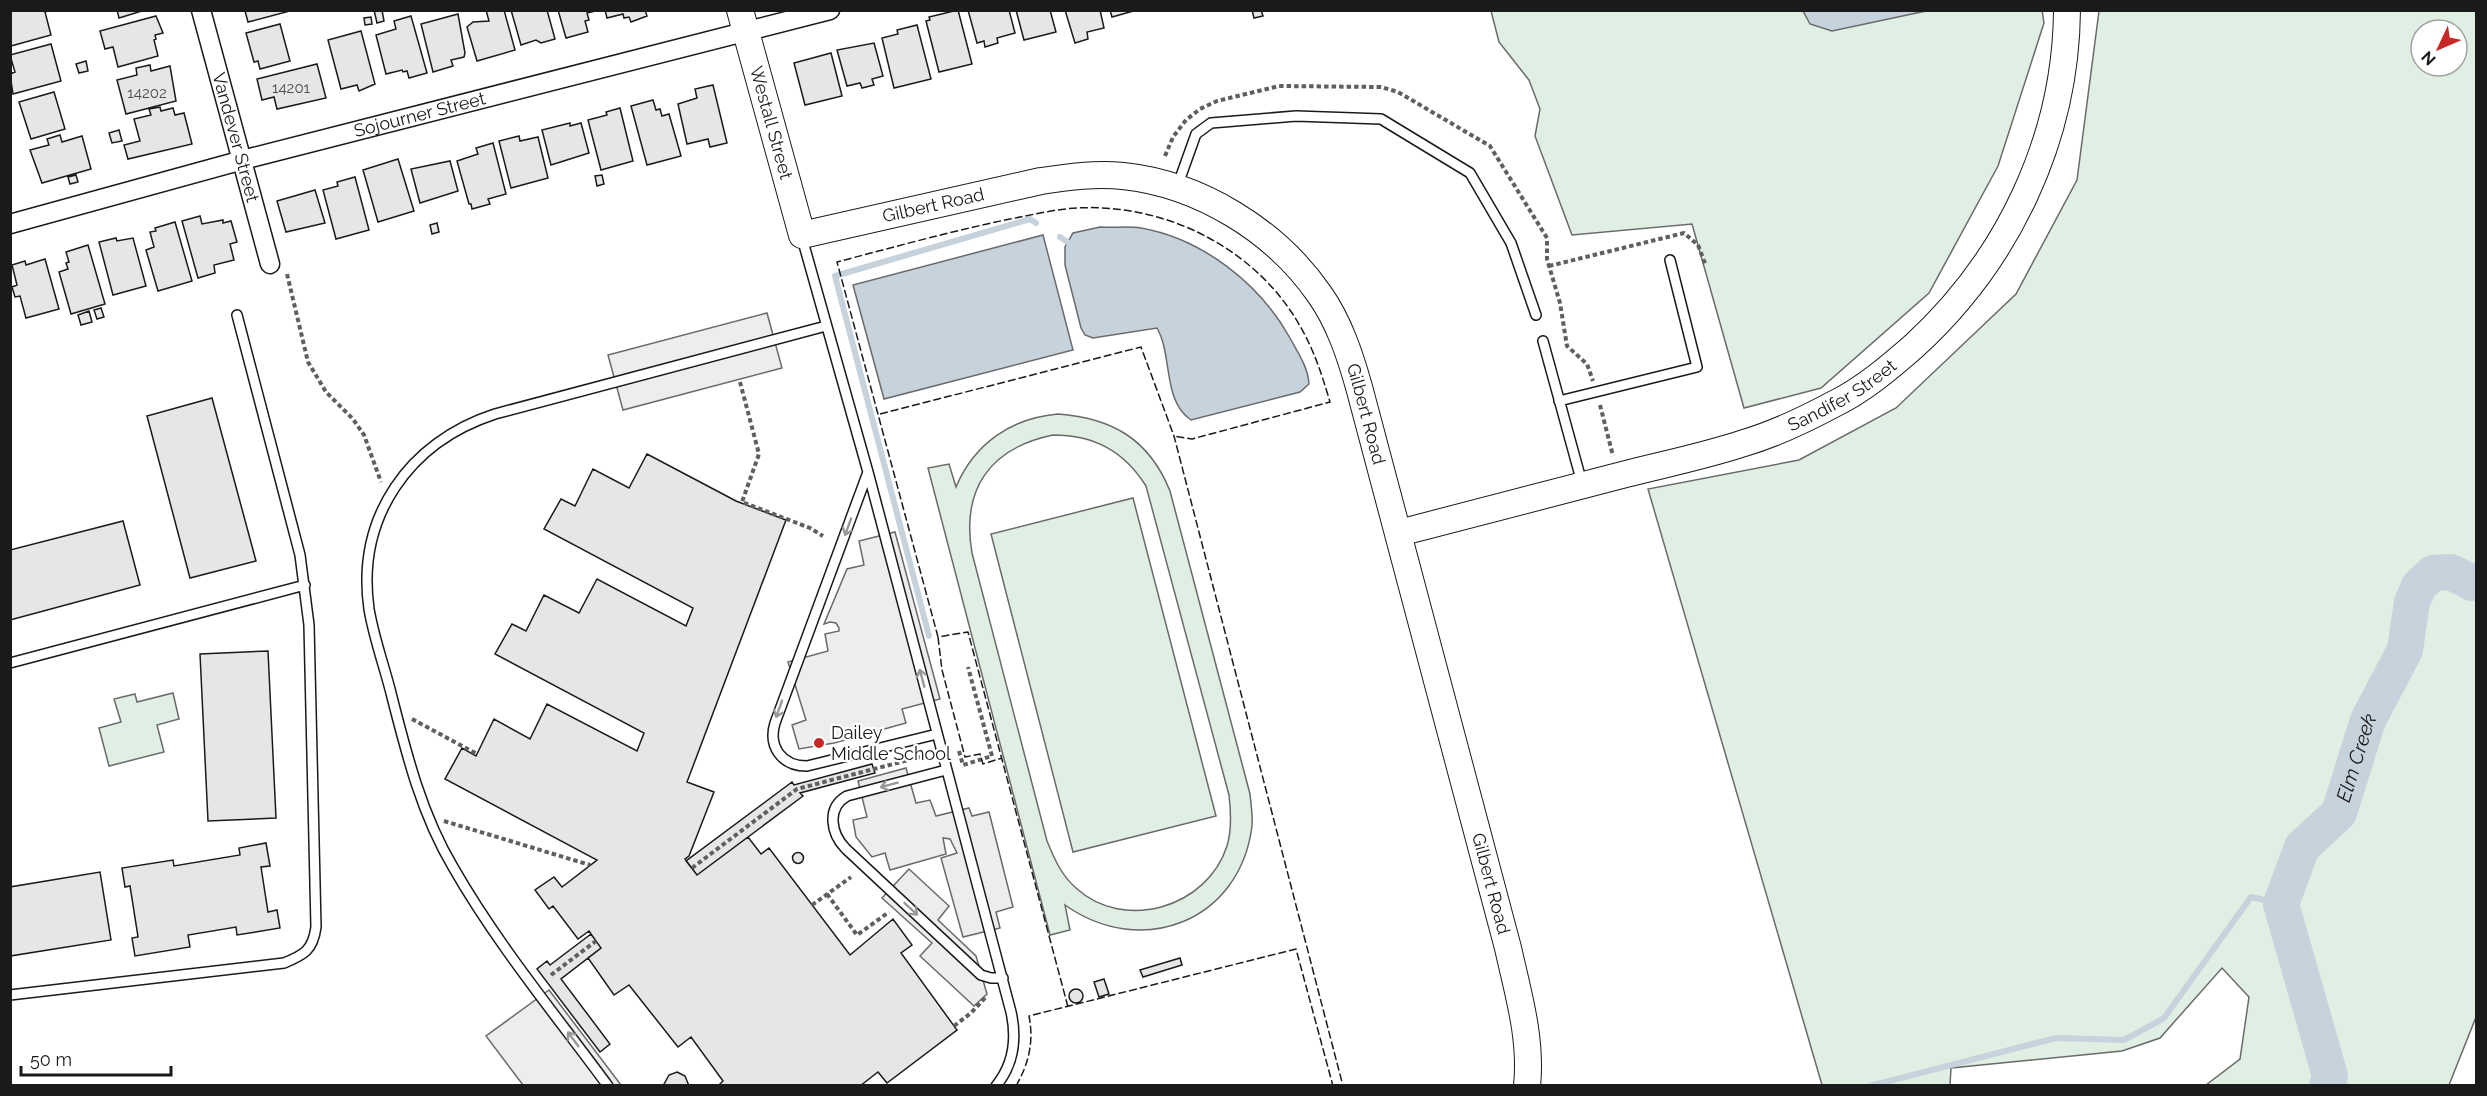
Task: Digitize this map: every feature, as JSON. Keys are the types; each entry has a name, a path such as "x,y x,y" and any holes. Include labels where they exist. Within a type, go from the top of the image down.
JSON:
{"street":[{"name":"Vandever Street","path":"201,10 270,264"},
{"name":"Sojourner Street","path":"10,224 743,21 830,10"},
{"name":"Sandifer Street","path":"1399,533 1745,443 1846,397 1892,365 1937,325 1994,254 2020,210 2047,141 2061,89 2067,10"},
{"name":"Westall Street","path":"743,21 802,235"},
{"name":"Gilbert Road","path":"802,235 1066,177 1121,176 1177,188 1210,201 1242,220 1274,244 1302,272 1321,296 1349,354 1399,533 1524,1016 1527,1086"}],"lane":[{"path":"1177,188 1196,134 1210,123 1296,116 1381,119 1470,172 1511,243 1536,315"},
{"path":"802,235 868,472 1003,978 1015,1035 1012,1058 996,1086"},
{"path":"1559,401 1698,367 1670,260"},
{"path":"10,996 284,963 298,957 314,941 316,916 309,625 305,585 300,555 237,315"},
{"path":"608,1086 518,963 453,868 428,816 413,775 369,608 369,555 373,536 383,507 392,490 414,463 450,433 478,419 826,326"},
{"path":"1543,341 1583,485"},
{"path":"868,472 775,723 772,732 773,746 787,761 807,766 937,734"},
{"path":"10,663 305,585"},
{"path":"946,770 847,796 837,804 833,814 835,834 846,849 981,975 1003,978"}],"path":[{"path":"1165,156 1173,137 1186,120 1200,109 1217,101 1279,86 1381,87 1398,92 1490,146 1547,238 1549,266 1560,303 1567,346 1587,364 1613,457"},
{"path":"1549,266 1684,233 1698,245 1706,266"},
{"path":"287,274 308,362 326,392 353,419 364,435 380,477 383,507"},
{"path":"740,382 759,454 742,502 810,528 823,536"},
{"path":"955,747 957,747 963,765 993,756 968,668"},
{"path":"397,716 411,718 477,754"},
{"path":"692,868 797,789 924,756"},
{"path":"428,816 590,865"},
{"path":"812,905 851,877"},
{"path":"827,894 857,935 889,912"},
{"path":"551,975 596,941"},
{"path":"954,1026 986,997"}],"green space":[{"path":"2042,10 2044,23 1998,166 1929,293 1821,388 1744,408 1692,224 1572,235 1535,136 1540,109 1529,80 1499,42 1491,11"},
{"path":"2099,11 2476,11 2476,1017 2449,1085 2206,1085 2240,1059 2249,997 2222,968 2160,1038 2122,1051 1951,1068 1950,1085 1822,1085 1648,489 1799,460 1896,408 2016,294 2077,180"},
{"path":"1058,414 1077,416 1112,426 1140,445 1161,473 1170,491 1250,794 1252,826 1244,859 1228,886 1208,907 1182,922 1154,929 1125,929 1094,921 1065,905 1070,930 1050,935 928,468 949,464 956,487 973,458 996,436 1025,421","holes":["1053,435 1095,442 1118,454 1146,486 1229,795 1230,834 1217,867 1202,885 1183,898 1162,907 1140,910 1117,909 1095,901 1076,888 1058,866 1047,841 972,553 971,509 976,491 985,475 997,461 1012,450 1031,441"]},
{"path":"1133,498 1216,816 1073,852 991,534"},
{"path":"173,693 179,719 157,725 164,752 109,766 99,728 121,722 114,699 135,694 137,702"}],"shaded area":[{"path":"1803,11 1926,11 1832,31 1810,24"},
{"path":"1100,227 1136,227 1164,234 1186,242 1228,267 1246,282 1278,318 1302,360 1309,384 1300,392 1191,420 1176,401 1162,339 1157,328 1093,338 1085,335 1081,328 1065,265 1065,247 1073,233"},
{"path":"1043,235 1073,350 884,399 853,285"},
{"path":"767,313 782,368 623,410 608,355"},
{"path":"895,532 940,699 902,709 906,723 834,743 799,749 792,725 806,720 788,662 828,651 825,634 839,631 839,628 836,623 824,624 847,569 864,565 859,541"},
{"path":"906,768 916,803 930,800 936,816 969,808 972,816 989,812 1013,907 996,912 1000,928 963,937 941,858 957,853 950,839 943,838 946,854 890,870 885,853 872,857 856,837 853,820 867,817 858,781"},
{"path":"909,869 949,906 938,920 976,956 987,994 974,1006 920,956 932,943 882,898"},
{"path":"549,990 621,1085 523,1085 486,1036"}],"building":[{"path":"10,10 51,10 45,12 51,35 11,46"},
{"path":"117,10 145,10 119,18"},
{"path":"290,10 248,22 245,11"},
{"path":"374,10 382,10 384,21 377,23"},
{"path":"486,10 504,10 515,50 477,61 467,27 473,22 489,21"},
{"path":"511,10 547,10 555,39 541,43 536,40 521,45"},
{"path":"558,10 596,11 587,13 589,20 585,21 588,32 566,38"},
{"path":"605,10 645,10 647,16 631,22 629,17 624,18 623,14 607,18"},
{"path":"958,10 972,64 939,72 926,21 930,20 929,17"},
{"path":"968,10 1009,10 1015,33 997,38 998,43 985,47 984,41 977,43"},
{"path":"1016,10 1050,10 1056,32 1024,40"},
{"path":"1065,10 1100,10 1104,28 1087,32 1088,39 1075,43"},
{"path":"1110,10 1137,10 1112,17"},
{"path":"1252,10 1261,10 1263,16 1254,18"},
{"path":"458,14 464,57 451,60 453,66 433,72 421,24"},
{"path":"156,16 163,33 155,35 158,56 118,67 113,47 105,49 100,31"},
{"path":"411,16 427,73 409,78 407,71 402,70 386,74 376,35 396,29 394,21"},
{"path":"371,17 372,24 365,25 364,18"},
{"path":"280,24 290,61 260,69 258,61 254,62 246,33"},
{"path":"917,25 931,79 894,88 882,38 898,34 897,30"},
{"path":"361,31 375,84 359,91 357,85 341,89 328,40"},
{"path":"874,43 883,76 872,79 874,85 862,88 860,83 847,86 837,50"},
{"path":"51,44 61,81 13,94 10,74 15,72 10,55"},
{"path":"831,53 842,96 805,105 794,63"},
{"path":"86,61 88,71 79,73 76,64"},
{"path":"317,64 326,98 277,109 274,97 262,100 257,79"},
{"path":"150,65 151,71 170,66 176,101 126,114 117,80 137,75 136,68"},
{"path":"713,85 727,143 710,147 708,139 687,144 678,104 697,98 695,89"},
{"path":"54,92 65,129 31,139 19,102"},
{"path":"653,100 656,110 660,109 662,116 669,114 681,156 647,165 631,106"},
{"path":"160,107 161,111 173,108 175,115 184,113 192,144 128,159 124,145 140,141 134,119 151,115 149,109"},
{"path":"620,108 633,161 601,170 588,120 607,115 606,112"},
{"path":"570,123 570,126 581,123 589,153 551,165 542,130"},
{"path":"119,130 122,141 112,143 109,133"},
{"path":"60,135 62,142 82,136 91,169 42,183 30,150 49,145 47,139"},
{"path":"519,136 520,141 538,137 548,178 511,188 499,141"},
{"path":"493,143 506,194 488,199 490,204 472,209 457,161 478,154 476,148"},
{"path":"398,159 414,211 378,222 363,170"},
{"path":"450,161 458,191 420,203 411,169"},
{"path":"76,175 78,182 70,184 68,177"},
{"path":"602,175 604,184 597,186 595,176"},
{"path":"355,177 369,230 336,239 323,190 338,186 337,182"},
{"path":"315,190 325,223 286,232 277,201"},
{"path":"200,216 202,224 223,220 223,223 231,221 237,242 230,244 234,260 214,265 215,273 198,278 182,221"},
{"path":"175,222 192,281 158,291 146,250 154,247 150,232 156,231 155,228"},
{"path":"437,223 439,232 432,234 430,225"},
{"path":"116,238 117,241 133,238 146,286 113,295 99,242"},
{"path":"88,245 105,304 71,314 59,272 68,269 66,263 69,262 66,252"},
{"path":"45,259 59,309 26,318 20,296 15,297 12,287 17,285 12,265 25,261 26,265"},
{"path":"101,308 104,317 97,319 94,310"},
{"path":"89,311 92,322 81,325 78,315"},
{"path":"212,398 256,561 190,578 147,416"},
{"path":"647,454 736,501 786,520 687,782 714,792 689,856 685,859 697,875 748,837 761,854 769,848 850,955 893,919 912,945 901,953 957,1030 887,1083 878,1072 860,1086 718,1086 723,1081 691,1037 678,1047 629,985 614,995 588,958 601,948 589,931 578,939 553,906 549,909 535,890 554,877 562,887 597,860 445,779 462,748 476,756 494,719 530,739 547,704 637,751 644,733 495,654 512,624 526,631 544,595 579,613 597,579 686,626 693,608 544,529 561,499 575,506 593,469 629,488"},
{"path":"123,521 140,585 10,620 10,550"},
{"path":"268,651 276,818 208,821 200,654"},
{"path":"872,764 875,773 800,793 803,796 697,875 686,861 792,782 794,785"},
{"path":"266,843 270,866 261,867 268,912 277,910 280,928 237,935 236,927 188,935 190,947 135,956 132,938 138,937 130,886 125,887 122,868 173,860 174,866 240,855 239,848"},
{"path":"798,852 804,858 798,864 792,858"},
{"path":"100,872 111,940 10,956 10,887"},
{"path":"591,934 601,948 561,979 610,1044 600,1052 537,969 547,961 550,965"},
{"path":"1180,958 1182,965 1143,977 1140,970"},
{"path":"1104,979 1109,994 1099,997 1094,982"},
{"path":"1076,989 1081,991 1083,996 1081,1001 1076,1003 1071,1001 1069,996 1071,991"},
{"path":"677,1072 685,1076 689,1086 663,1086 669,1075"}],"waterway":[{"path":"929,636 835,276 1030,219 1036,223"},
{"path":"1060,237 1072,245"},
{"name":"Elm Creek","path":"2327,1086 2330,1076 2281,904 2302,847 2339,813 2368,720 2405,650 2412,602 2419,586 2433,573 2451,572 2472,583 2476,581"},
{"path":"1870,1086 2056,1038 2124,1040 2164,1018 2251,897 2281,904"}],"fence":[{"path":"1068,1007 968,632 938,637 837,262 988,224 1077,208 1110,208 1143,213 1205,236 1233,253 1259,274 1281,298 1309,344 1330,402 1192,439 1174,436"},
{"path":"880,414 1141,347 1174,436 1343,1086"},
{"path":"938,637 942,670 965,757 980,754 983,764 1002,758"},
{"path":"1016,1086 1029,1052 1031,1035 1029,1016 1296,949 1333,1086"}],"place":[{"name":"Dailey Middle School","path":"819,743"}]}
